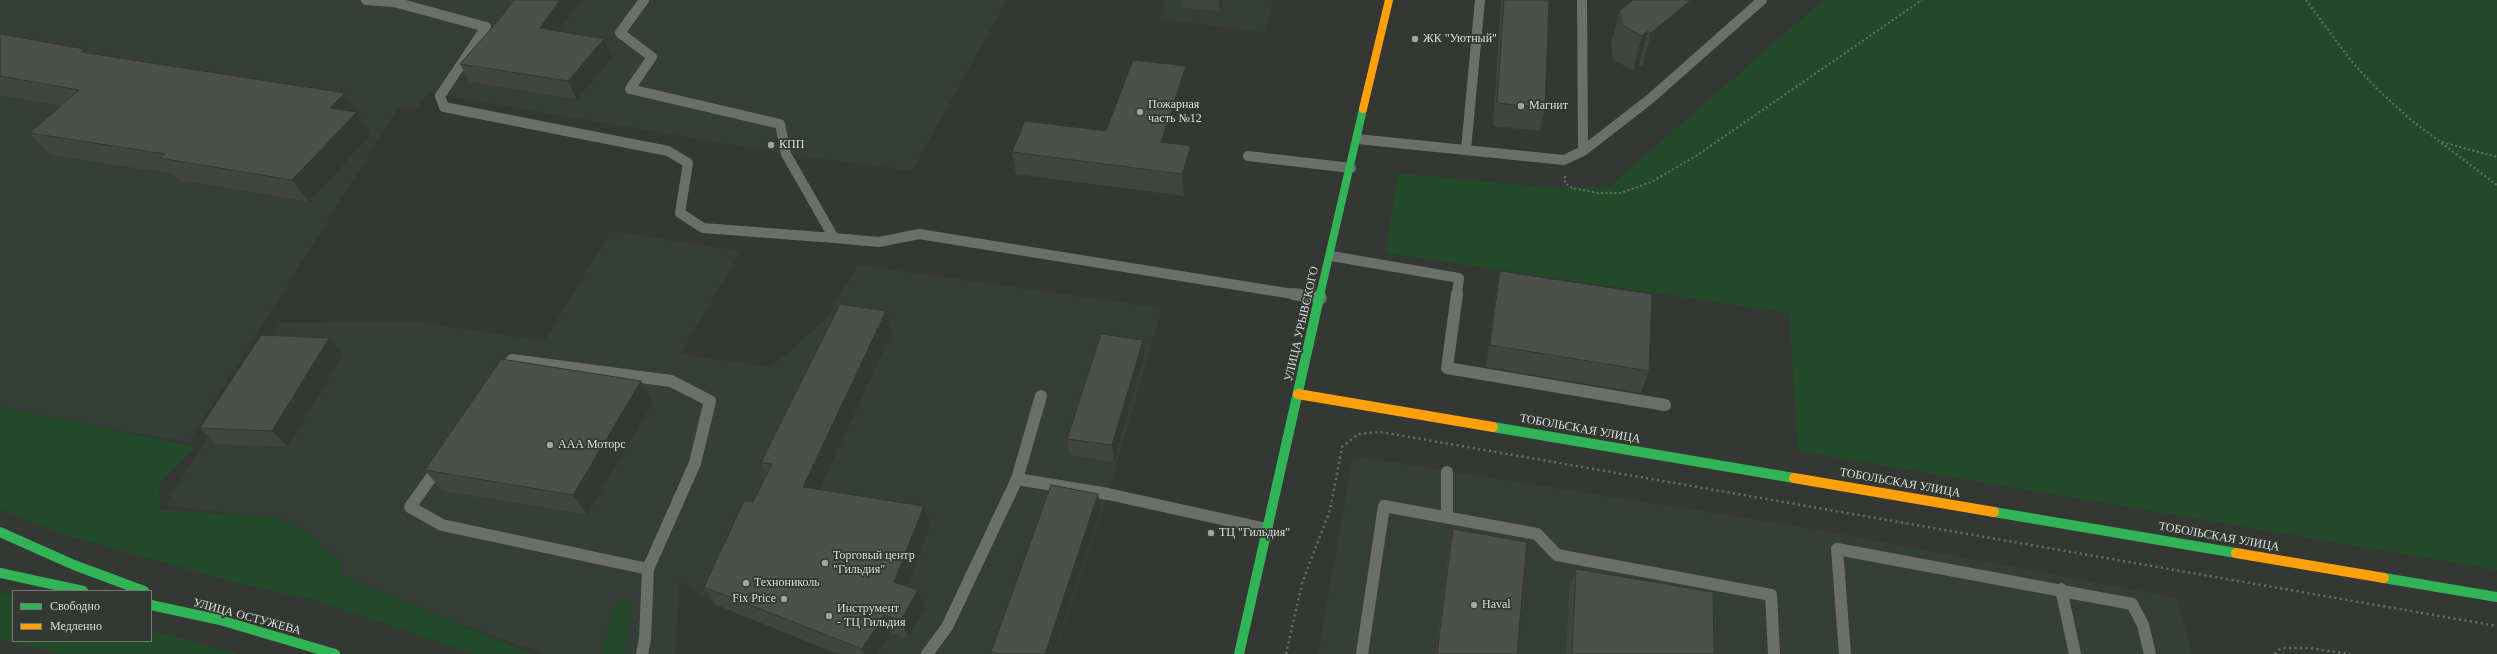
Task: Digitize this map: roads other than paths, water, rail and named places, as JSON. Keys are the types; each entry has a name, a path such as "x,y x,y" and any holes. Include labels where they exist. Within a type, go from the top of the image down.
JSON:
{"street":[{"name":"УЛИЦА УРЫВСКОГО","path":"1239,654 1389,0"},
{"name":"ТОБОЛЬСКАЯ УЛИЦА","path":"1298,394 2497,597"},
{"path":"0,532 74,564 141,590"},
{"path":"0,573 78,590"},
{"path":"158,596 220,620"},
{"name":"УЛИЦА ОСТУЖЕВА","path":"152,605 220,620 335,654"}],"lane":[{"path":"366,0 394,2 486,27 440,96 444,107 668,151 688,162 680,212 703,228 879,242 919,234 1321,298"},
{"path":"644,0 620,33 652,57 630,89 780,124 786,154 834,238"},
{"path":"1466,150 1480,0"},
{"path":"1582,0 1583,150"},
{"path":"1357,139 1564,160 1583,150 1650,99 1753,4 1762,0"},
{"path":"1248,156 1351,168"},
{"path":"1331,256 1459,278 1447,368 1665,405"},
{"path":"499,379 512,360 671,381 710,401 694,463 648,569 645,639 642,654"},
{"path":"927,654 947,627 1017,479 1041,396"},
{"path":"445,456 410,507 442,525 648,569"},
{"path":"1447,472 1447,517"},
{"path":"1017,479 1108,494 1267,529"},
{"path":"1362,654 1384,506 1537,534 1557,555 1771,595 1774,654"},
{"path":"1845,654 1837,549 2061,589 2132,604 2143,626 2150,654"},
{"path":"2061,589 2075,654"}],"place":[{"name":"ЖК \"Уютный\"","path":"1415,39"},
{"name":"Магнит","path":"1521,106"},
{"name":"Пожарная часть №12","path":"1140,112"},
{"name":"КПП","path":"771,145"},
{"name":"ААА Моторс","path":"550,445"},
{"name":"ТЦ \"Гильдия\"","path":"1211,533"},
{"name":"Торговый центр \"Гильдия\"","path":"825,563"},
{"name":"Технониколь","path":"746,583"},
{"name":"Fix Price","path":"784,599"},
{"name":"Haval","path":"1474,605"},
{"name":"Инструмент - ТЦ Гильдия","path":"829,616"}]}
